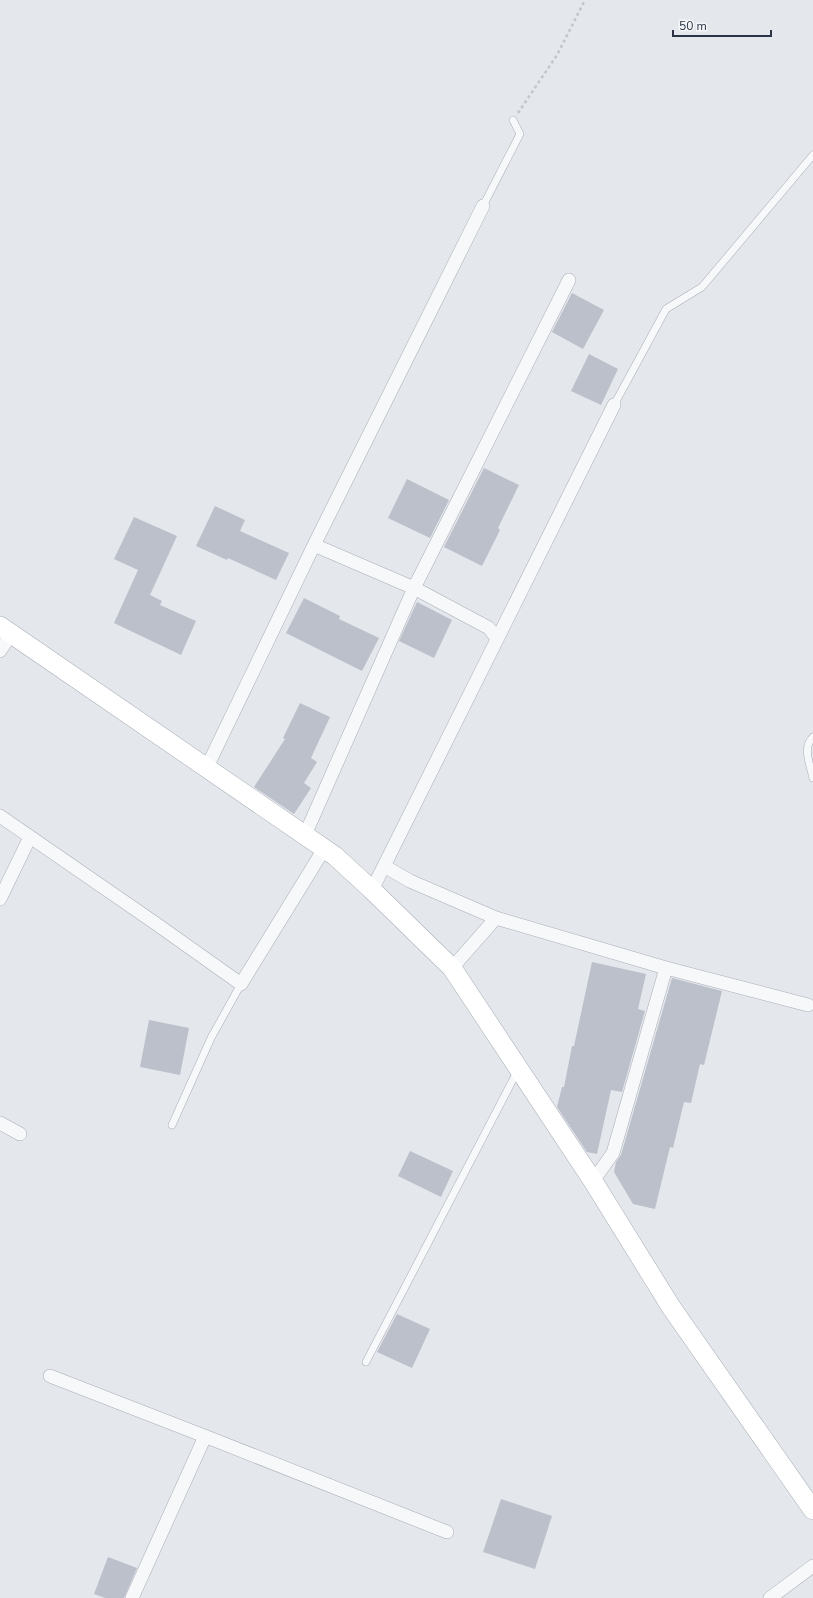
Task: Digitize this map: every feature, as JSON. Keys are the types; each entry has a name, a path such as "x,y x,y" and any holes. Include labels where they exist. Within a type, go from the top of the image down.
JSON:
{"main road":[{"path":"5,630 324,849 372,890 452,968 518,1070 593,1181 671,1307 813,1510"}],"street":[{"path":"206,769 314,545 483,206"},
{"path":"305,835 414,588 569,280"},
{"path":"372,890 614,405"},
{"path":"314,545 414,588 489,628 497,639"},
{"path":"0,651 5,630"},
{"path":"0,816 155,923 240,984 324,849"},
{"path":"0,898 30,837"},
{"path":"384,866 410,880 496,918 666,968 810,1006"},
{"path":"452,968 496,918"},
{"path":"593,1181 612,1153 666,968"},
{"path":"0,1123 20,1134"},
{"path":"50,1376 447,1532"},
{"path":"132,1598 203,1441 207,1437"},
{"path":"770,1598 813,1566"}],"lane":[{"path":"483,206 520,134 513,120"},
{"path":"614,405 666,309 702,287 813,155"},
{"path":"813,737 808,741 807,753 813,778"},
{"path":"172,1125 210,1038 240,984"},
{"path":"366,1362 518,1070"}],"path":[{"path":"513,120 557,56 585,0"}],"building":[{"path":"572,293 604,310 583,349 552,332"},
{"path":"589,354 618,369 601,405 571,391"},
{"path":"484,468 519,485 498,528 500,530 482,566 444,547"},
{"path":"407,479 449,500 430,538 388,518"},
{"path":"215,506 245,520 240,531 289,553 276,580 228,558 227,560 196,546"},
{"path":"134,517 177,536 150,595 162,601 160,605 196,621 181,655 114,623 138,570 114,559"},
{"path":"304,598 340,616 339,619 379,638 362,671 286,633"},
{"path":"417,602 452,620 434,658 399,641"},
{"path":"300,703 330,717 311,758 317,762 304,783 311,788 294,814 254,787 285,739 283,738"},
{"path":"592,962 646,974 638,1009 645,1011 622,1092 611,1090 597,1154 587,1152 557,1107 562,1087 564,1087 572,1046 574,1046"},
{"path":"672,978 722,991 704,1065 700,1064 691,1103 684,1102 673,1148 670,1147 655,1209 633,1204 614,1172 616,1162 621,1155"},
{"path":"149,1020 189,1028 180,1075 140,1067"},
{"path":"410,1151 453,1171 441,1197 398,1176"},
{"path":"397,1314 430,1329 412,1368 377,1352"},
{"path":"501,1499 552,1516 535,1569 483,1552"},
{"path":"108,1557 137,1568 124,1598 105,1598 94,1594"}]}
